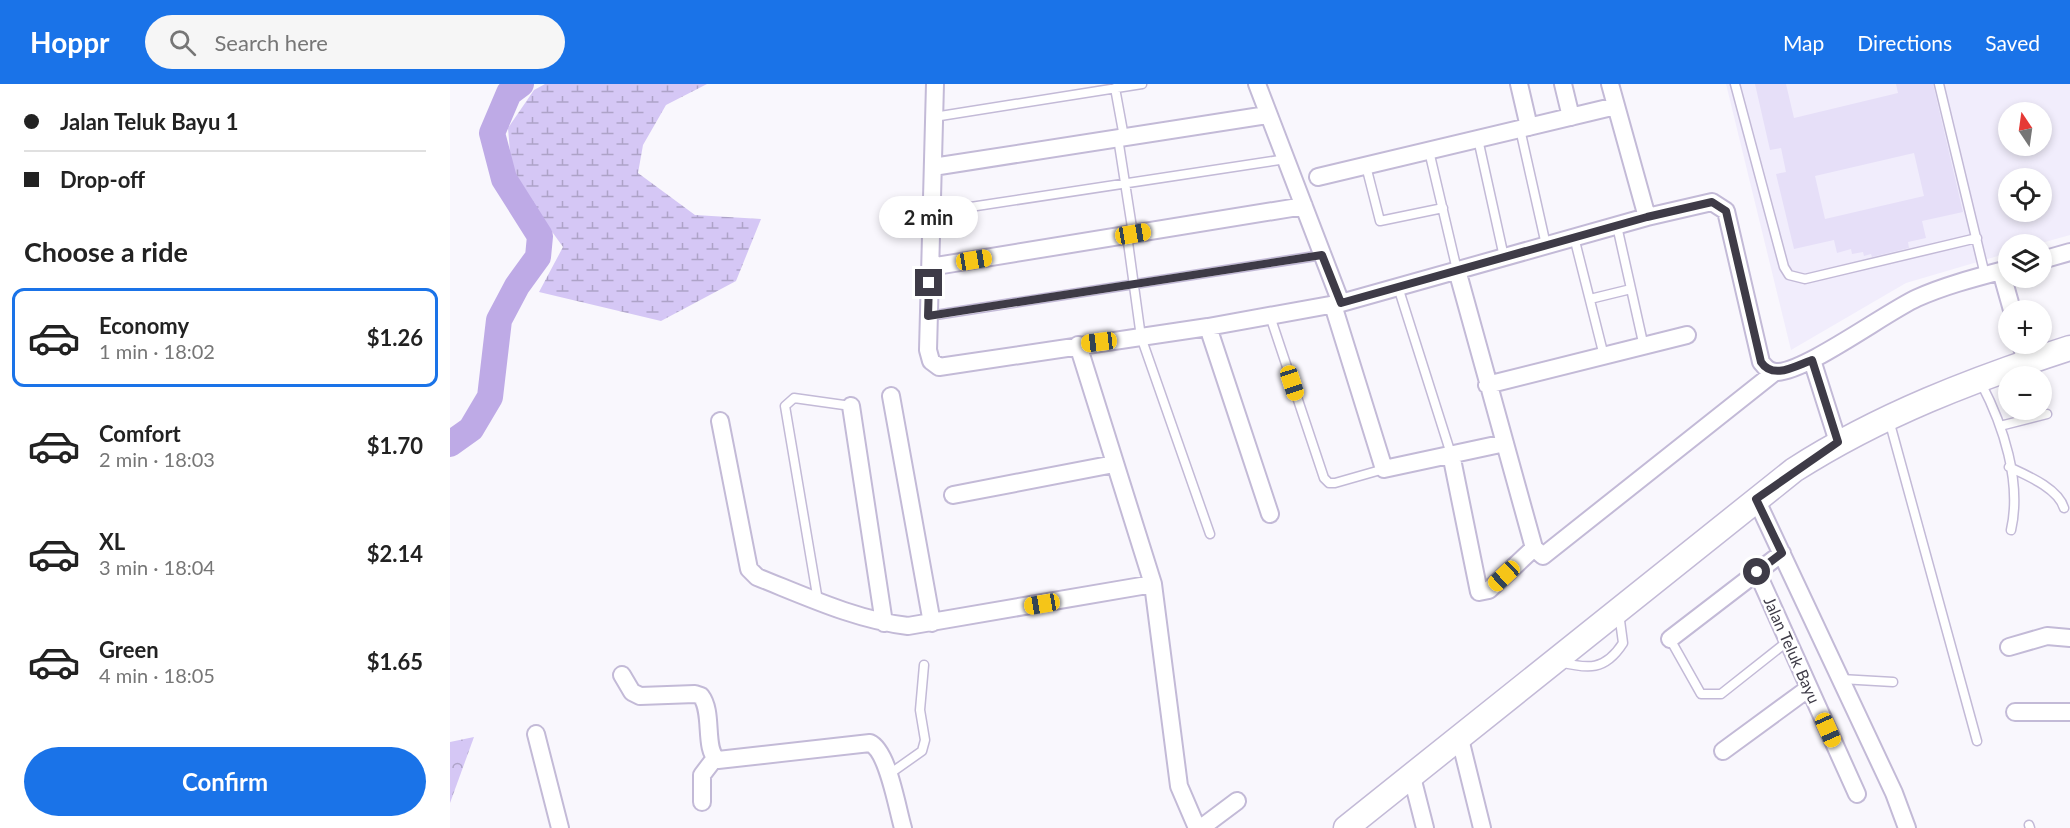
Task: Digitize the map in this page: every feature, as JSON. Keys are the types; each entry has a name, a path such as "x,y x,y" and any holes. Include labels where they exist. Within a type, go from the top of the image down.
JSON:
{"main road":[{"path":"2052,350 2070,348"},
{"path":"1353,826 1756,499 1838,442 1888,417 1979,380 2021,354"}],"street":[{"path":"935,84 927,350 931,361 939,367 1208,327 1337,304 1647,217 1712,202 1726,211 1761,362 1766,369 1775,372"},
{"path":"1257,84 1322,255 1384,469 1505,443"},
{"path":"1519,84 1525,128"},
{"path":"1563,84 1571,117"},
{"path":"1610,84 1647,217"},
{"path":"1318,177 1616,106"},
{"path":"933,166 1267,115"},
{"path":"930,267 1304,206"},
{"path":"2052,257 2070,252"},
{"path":"1457,270 1534,548 1543,556 1775,372 1812,360 1914,299 1998,271"},
{"path":"1208,327 1270,514"},
{"path":"1487,385 1687,335"},
{"path":"1078,345 1153,584 1179,786 1199,828 1237,801"},
{"path":"1812,360 1838,442"},
{"path":"891,396 932,623"},
{"path":"850,406 884,623"},
{"path":"720,421 749,569 757,577 818,601 884,623 908,626 1153,584"},
{"path":"1451,454 1479,592 1489,590 1534,548"},
{"path":"953,495 1114,464"},
{"path":"1756,499 1894,793 1907,828"},
{"path":"1670,639 1782,553"},
{"name":"Jalan Teluk Bayu","path":"1757,572 1857,794"},
{"path":"2009,647 2047,636 2070,638"},
{"path":"622,675 632,692 640,696 695,694 701,696 708,708 712,753 715,758 723,761 870,744 880,751 903,828"},
{"path":"1723,751 1809,687"},
{"path":"2015,712 2070,712"},
{"path":"536,735 560,828"},
{"path":"1460,739 1482,828"},
{"path":"702,802 702,775 715,758"},
{"path":"1412,777 1425,828"}],"lane":[{"path":"934,117 1142,84"},
{"path":"1735,84 1784,267 1789,275 1805,279 1977,238"},
{"path":"1939,84 1977,238 1998,271"},
{"path":"1119,87 1133,285 1141,337 1210,534"},
{"path":"1525,128 1546,245"},
{"path":"1478,139 1504,257"},
{"path":"1429,151 1457,270"},
{"path":"932,213 1286,159"},
{"path":"1366,166 1380,220 1443,208"},
{"path":"1617,226 1644,346"},
{"path":"1574,237 1605,357"},
{"path":"928,316 1322,255"},
{"path":"1398,287 1451,454"},
{"path":"1590,299 1631,289"},
{"path":"1270,316 1324,478 1329,483 1335,483 1384,469"},
{"path":"1979,380 2001,426 2015,502 2011,530"},
{"path":"818,601 785,406 794,398 850,406"},
{"path":"1888,417 1977,741"},
{"path":"2001,426 2024,420"},
{"path":"2009,467 2048,489 2063,502 2064,508"},
{"path":"1670,639 1701,694 1709,696 1721,694 1788,641"},
{"path":"888,775 922,751 924,744 920,710 924,665"},
{"path":"1841,679 1893,682"}],"shaded area":[{"path":"1726,84 2070,84 2070,235 2052,240 2052,234 1998,234 1998,256 1906,283 1791,350"}],"green space":[{"path":"545,84 707,84 666,105 643,145 638,173 695,215 761,219 736,281 661,321 539,292 563,247 512,176 508,128 534,90"},
{"path":"474,737 450,803 450,742"}],"building":[{"path":"1755,84 1786,84 1794,118 1898,93 1896,84 1933,84 1963,212 1922,221 1926,238 1908,242 1909,248 1872,257 1871,254 1864,256 1863,252 1852,254 1851,249 1837,253 1834,240 1794,249 1776,174 1786,172 1781,148 1770,150","holes":["1914,153 1924,196 1825,219 1815,176"]}],"waterway":[{"path":"450,444 471,429 490,397 499,320 517,286 538,257 540,236 504,179 492,133 509,93 521,84"}],"route":[{"path":"929,283 928,316 1322,255 1341,303 1647,217 1712,202 1720,205 1726,211 1761,362 1766,369 1775,372 1812,360 1838,442 1794,470 1756,499 1782,553 1757,572"}]}
